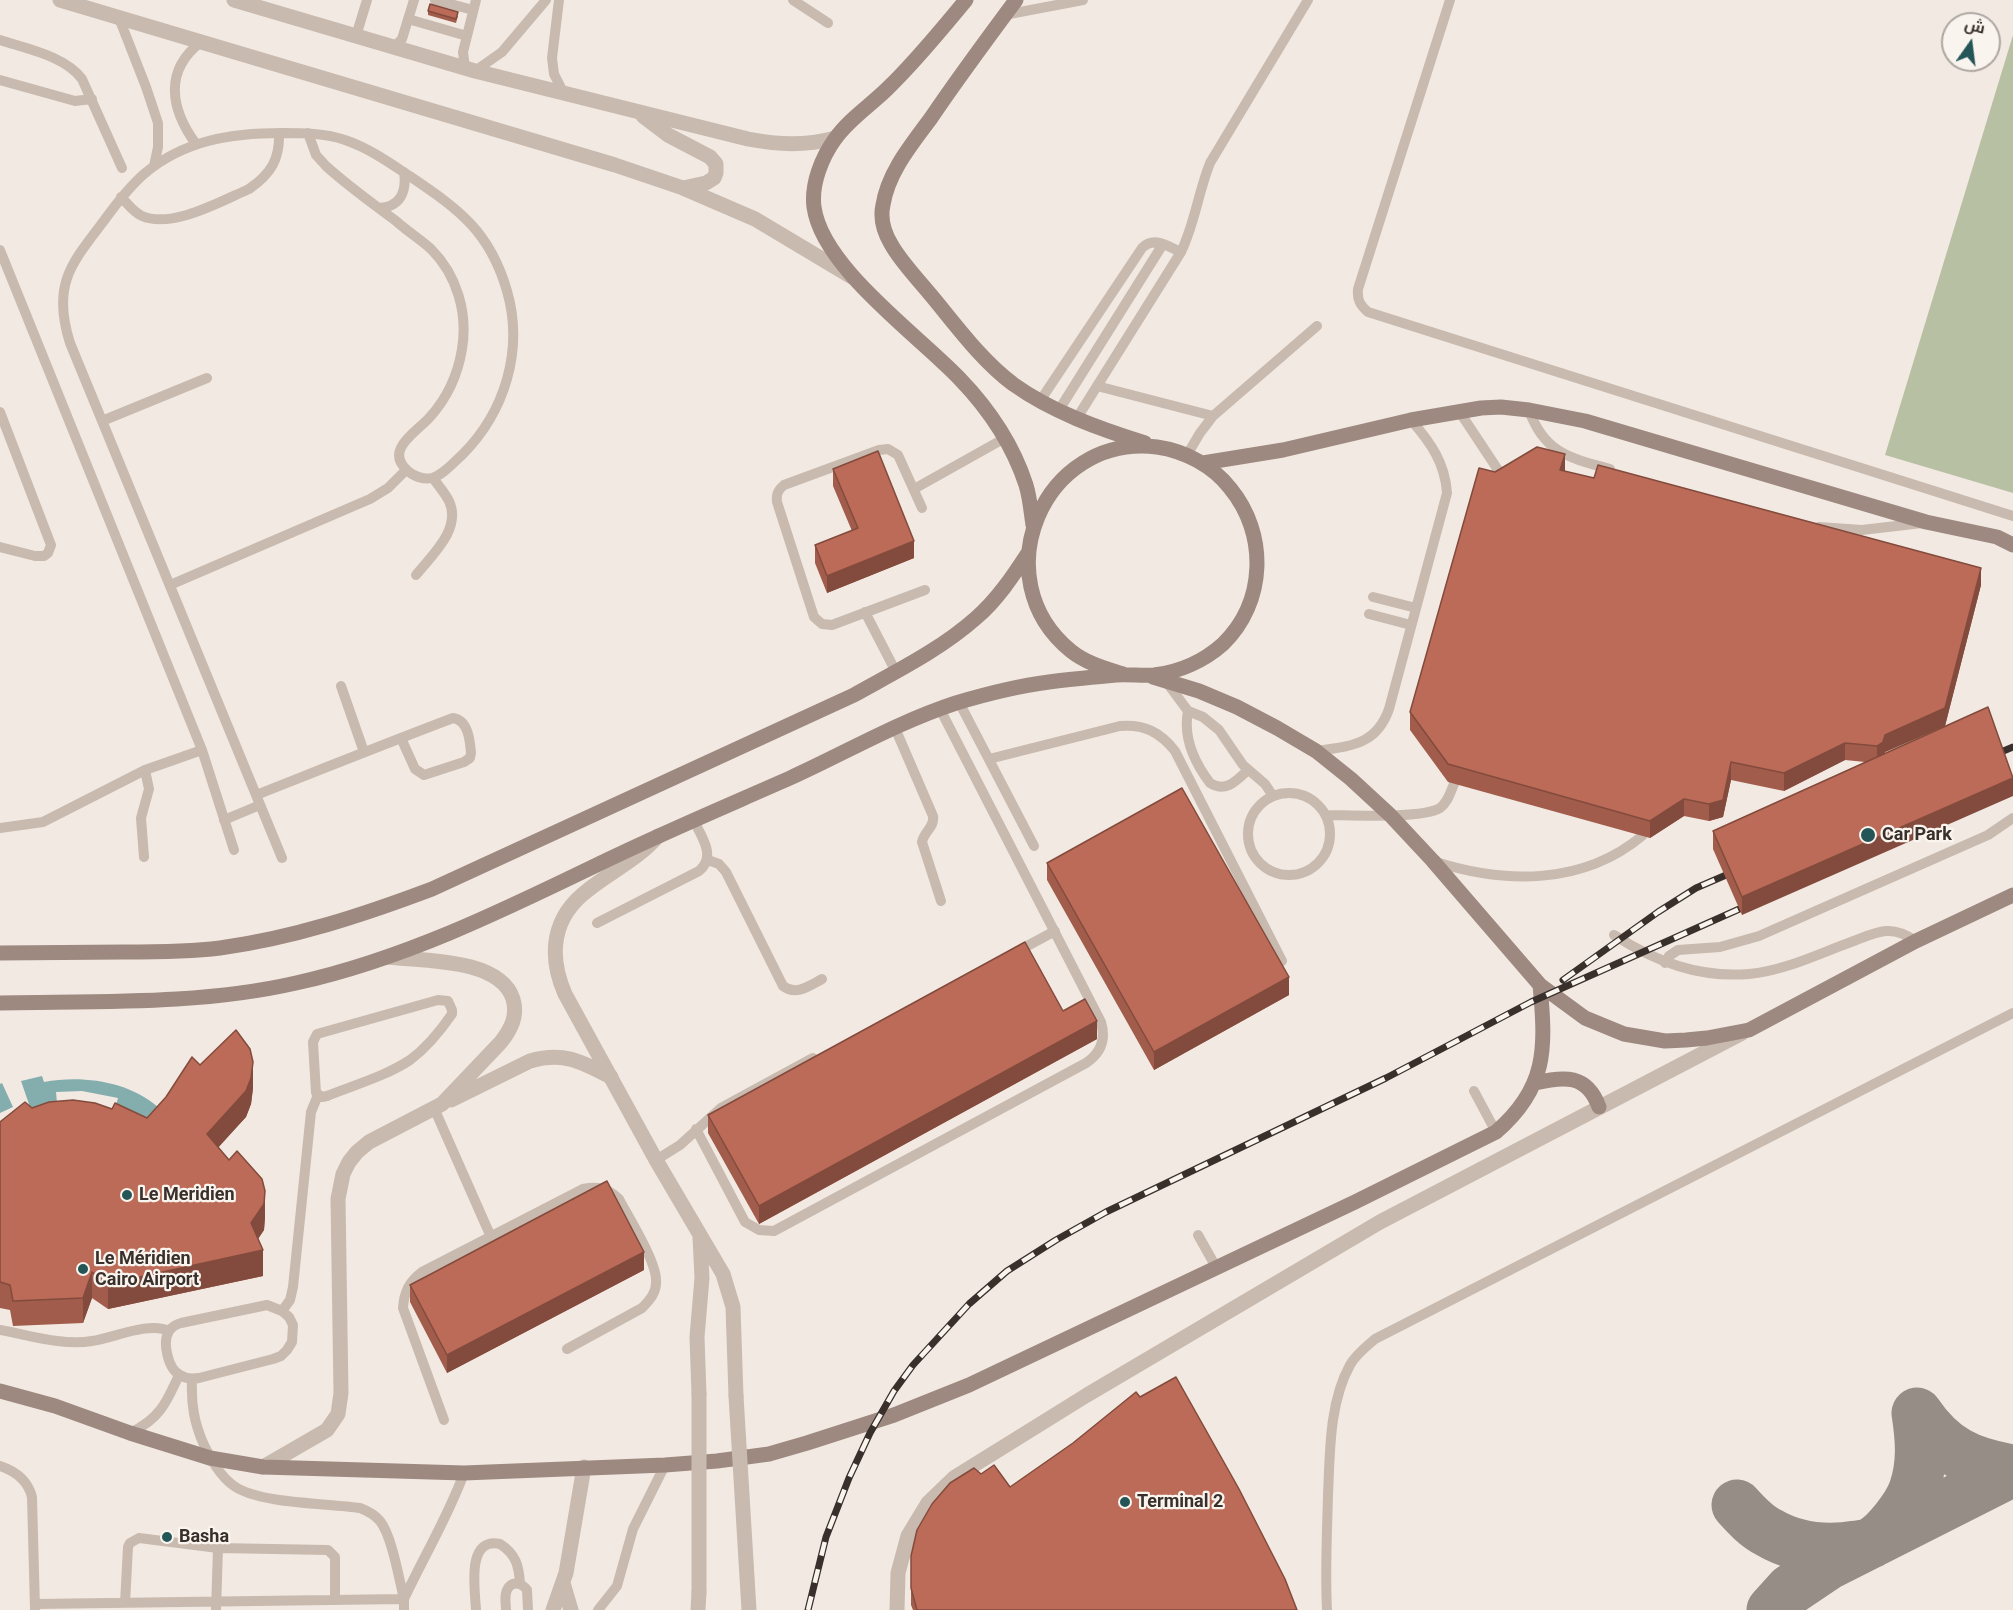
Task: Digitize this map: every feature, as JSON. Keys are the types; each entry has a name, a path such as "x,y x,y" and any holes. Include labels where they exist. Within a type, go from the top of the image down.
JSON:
{"main road":[{"path":"966,0 918,57 836,138 814,184 814,206 819,226 831,248 852,277 960,379 1005,438 1018,461 1027,488 1033,525"},
{"path":"1016,0 900,162 885,193 882,219 890,243 897,255 970,342 1013,384 1040,401 1077,418 1156,447 1187,455 1203,463 1224,480 1240,500 1252,524 1258,549 1257,576 1251,601 1239,625 1222,645 1201,661 1158,678"},
{"path":"1203,463 1283,450 1411,420 1459,411 1501,407 1585,421 1926,522 1997,537 2013,545"},
{"path":"1156,447 1125,448 1095,457 1068,473 1047,497 1033,525 1028,553 1029,581 1038,608 1052,632 1072,652 1096,666 1123,674 1158,678 1199,691 1237,707 1316,751 1390,815 1433,861 1540,985 1586,1018 1624,1034 1644,1039 1686,1040 1749,1030 1916,941 2013,895"},
{"path":"0,953 175,952 219,948 264,941 319,928 369,913 432,889 854,695 896,672 977,618 1013,577 1028,553"},
{"path":"0,1003 180,999 295,984 387,957 453,932 534,896 693,819 940,709 1016,688 1123,674"},
{"path":"1996,903 2013,885"},
{"path":"0,1390 210,1458 263,1467 464,1473 665,1465 769,1454 894,1414 969,1385 1365,1197 1496,1132 1525,1102 1535,1083 1541,1063 1543,1015 1540,985"},
{"path":"1535,1083 1558,1078 1576,1080 1591,1091 1599,1107"}],"street":[{"path":"60,0 604,162 683,188 755,219 852,277"},
{"path":"239,1 470,70 769,143 810,144 836,138"},
{"path":"639,113 668,135 710,157 716,164 716,173 711,181 683,188"},
{"path":"658,836 636,858 576,900 563,920 556,939 554,957 557,975 565,994 656,1160 723,1274 729,1291 734,1329 749,1610"},
{"path":"387,957 477,968 495,976 504,983 511,994 515,1011 509,1032 438,1106"},
{"path":"897,1610 898,1573 908,1536 916,1519 928,1503 955,1477 1087,1395 1371,1227 1749,1030"},
{"path":"263,1467 327,1430 341,1405 338,1199 339,1186 349,1162 369,1142 530,1061 540,1058 567,1057 611,1077"},
{"path":"698,1610 697,1337 702,1278 700,1237"},
{"path":"553,1610 573,1539 584,1467"},
{"path":"562,1583 571,1610"}],"lane":[{"path":"356,36 367,0"},
{"path":"394,47 402,39 414,0"},
{"path":"435,0 475,5 463,57 470,70 491,60 509,45 546,0"},
{"path":"559,0 552,58 554,74 564,94"},
{"path":"793,0 828,23"},
{"path":"1004,15 1083,0"},
{"path":"1077,418 1181,252 1194,222 1201,189 1210,164 1308,0"},
{"path":"1450,0 1358,289 1357,298 1361,306 1368,312 2013,516"},
{"path":"119,18 158,123 158,147 154,166"},
{"path":"408,19 467,36"},
{"path":"0,40 71,66 82,79 122,168"},
{"path":"196,144 179,115 174,90 180,66 192,49 201,42"},
{"path":"0,80 75,101 92,99"},
{"path":"121,197 135,212 144,216 164,220 184,216 249,189 258,183 266,176 276,158 279,149 279,133"},
{"path":"282,858 66,331 63,305 66,281 74,260 121,197 154,166 179,151 232,135 308,133 345,140 376,153 454,206 479,233 498,266 512,311 513,351 510,371 496,410 486,427 466,450 433,478 413,475 400,463 399,455 401,446 434,413 457,373 463,343 462,310 458,292 451,276 423,242 326,166 316,155 308,133"},
{"path":"379,208 392,206 402,197 405,189 404,172"},
{"path":"1040,401 1142,248 1152,242 1181,252"},
{"path":"1059,410 1163,244"},
{"path":"0,250 202,750 234,850"},
{"path":"1187,455 1213,416 1317,326"},
{"path":"102,421 207,378"},
{"path":"1097,386 1213,416"},
{"path":"1529,410 1539,432 1555,449 1571,458 1616,471"},
{"path":"1459,411 1507,483"},
{"path":"0,412 51,544 48,553 39,557 0,547"},
{"path":"1316,751 1362,742 1381,725 1389,709 1447,494 1447,482 1440,459 1411,420"},
{"path":"914,489 1005,438"},
{"path":"922,508 898,455 888,449 784,485 778,491 777,502 814,617 822,624 832,625 925,590"},
{"path":"170,585 370,499 388,488 406,470"},
{"path":"416,575 444,541 452,520 450,501 433,478"},
{"path":"1809,525 1862,530 1926,522"},
{"path":"1373,597 1416,608"},
{"path":"864,612 896,672"},
{"path":"1369,614 1411,625"},
{"path":"1158,678 1188,711 1203,717 1219,730 1248,770 1265,784 1273,796"},
{"path":"341,686 364,752"},
{"path":"959,702 1034,846"},
{"path":"696,1129 745,1222 759,1230 774,1231 1086,1063 1098,1053 1102,1045 1103,1029 940,709"},
{"path":"1188,711 1186,727 1190,747 1210,783 1226,787 1248,770"},
{"path":"224,820 258,800 364,752 401,738 457,718 465,725 470,758 424,775 415,769 401,738"},
{"path":"989,759 1120,726 1145,727 1156,732 1175,751 1282,961"},
{"path":"895,728 933,816 933,825 923,836 922,842 941,901"},
{"path":"0,828 28,825 50,819 145,770 202,750"},
{"path":"144,857 141,818 148,789 145,770"},
{"path":"1326,815 1390,815 1426,812 1438,809 1446,802 1454,784"},
{"path":"1293,792 1303,795 1312,800 1326,815 1330,834 1326,853 1320,861 1305,872 1295,875 1276,873 1267,869 1253,854 1247,835 1251,816 1257,807 1273,796 1293,792"},
{"path":"1665,963 1678,950 1720,948 1759,936 1988,835 2013,818"},
{"path":"597,923 699,871 708,860 707,846 693,819"},
{"path":"1433,861 1483,874 1534,877 1585,867 1610,859 1641,836"},
{"path":"708,860 719,864 726,872 783,986 796,991 822,980"},
{"path":"1004,958 1055,931"},
{"path":"1614,935 1638,951 1665,963 1693,971 1722,975 1750,974 1779,968 1877,933 1898,932 1916,941"},
{"path":"438,1000 447,1001 451,1005 449,1018 420,1052 410,1059 327,1096 318,1095 315,1090 313,1042 317,1034 438,1000"},
{"path":"1327,1610 1327,1530 1334,1419 1345,1377 1361,1351 1376,1339 2013,1013"},
{"path":"656,1160 680,1145 721,1108 735,1099 828,1051"},
{"path":"1474,1091 1496,1132"},
{"path":"282,1311 290,1300 293,1287 311,1112 318,1095"},
{"path":"438,1106 491,1236"},
{"path":"444,1420 406,1319 404,1298 413,1279 422,1272 583,1189 603,1188 612,1192 619,1199 655,1269 656,1286 649,1302 642,1308 567,1349"},
{"path":"1198,1235 1216,1267"},
{"path":"260,1306 275,1307 282,1311 289,1317 293,1334 292,1342 281,1356 192,1379 179,1375 172,1366 166,1348 169,1331 181,1323 260,1306"},
{"path":"0,1330 62,1341 82,1342 153,1328 164,1328 169,1331"},
{"path":"130,1433 146,1425 163,1408 179,1375"},
{"path":"192,1379 193,1416 210,1458 222,1475 235,1486 252,1494 360,1508 371,1513 381,1522 386,1533 404,1604"},
{"path":"598,1610 617,1586 633,1529 665,1465"},
{"path":"0,1466 11,1470 22,1479 32,1497 35,1607 124,1603 216,1606 335,1600 404,1604"},
{"path":"404,1604 426,1552 452,1507 464,1473"},
{"path":"124,1603 128,1547 134,1539 144,1538 218,1548 328,1550 335,1557 335,1600"},
{"path":"476,1610 476,1559 482,1547 488,1544 501,1544 518,1563 520,1584 527,1590 528,1610"},
{"path":"216,1606 218,1548"},
{"path":"506,1610 508,1588 511,1585 520,1584"}],"green space":[{"path":"2013,35 2013,493 1885,455"}],"water":[{"path":"42,1076 44,1082 74,1079 119,1086 146,1098 158,1107 141,1131 112,1118 118,1098 82,1091 56,1092 57,1103 31,1110 21,1081"},
{"path":"2,1083 13,1107 0,1113 0,1084"}],"building":[{"path":"430,4 458,12 456,19 428,11"},
{"path":"1537,447 1565,454 1560,470 1594,478 1598,465 1981,568 1945,708 1885,735 1883,742 1877,746 1845,743 1784,773 1731,762 1723,800 1709,804 1684,799 1650,821 1448,764 1410,712 1479,468 1495,472"},
{"path":"878,451 914,541 827,576 815,545 858,528 833,469"},
{"path":"1988,707 2013,778 1742,897 1713,831"},
{"path":"1182,788 1289,977 1154,1052 1047,863"},
{"path":"1025,942 1063,1011 1085,999 1097,1021 759,1206 708,1115"},
{"name":"Le Meridien","path":"236,1030 250,1049 253,1062 251,1078 246,1091 207,1134 229,1160 237,1151 262,1179 265,1191 264,1204 251,1223 263,1250 108,1284 92,1272 83,1298 13,1301 10,1285 0,1282 0,1122 25,1102 32,1108 49,1102 73,1100 95,1103 112,1109 115,1103 147,1118 166,1097 192,1057 200,1065"},
{"path":"607,1181 644,1252 447,1355 410,1285"},
{"name":"Terminal 2","path":"1176,1377 1239,1489 1285,1579 1297,1610 917,1610 911,1588 911,1556 917,1530 932,1504 950,1483 974,1468 981,1474 994,1465 1010,1487 1073,1443 1136,1392 1140,1397"}],"taxiway":[{"path":"1737,1505 1764,1530 1789,1542 1823,1548 1871,1543 1896,1520 1914,1490 1919,1471 1920,1452 1917,1413 1936,1437 1958,1453 1970,1459 2013,1470"},
{"path":"1772,1610 1790,1590 1827,1565 2013,1471"}],"railway":[{"path":"1989,757 2013,747"},
{"path":"1563,980 1658,912 1696,888 1740,869"},
{"path":"808,1610 826,1537 849,1478 870,1433 894,1391 913,1365 969,1304 1007,1271 1106,1212 1386,1078 1531,1002 1755,902"}],"place":[{"name":"Car Park","path":"1868,835"},
{"name":"Le Meridien","path":"127,1195"},
{"name":"Le Méridien Cairo Airport","path":"83,1269"},
{"name":"Terminal 2","path":"1125,1502"},
{"name":"Basha","path":"167,1537"}]}
